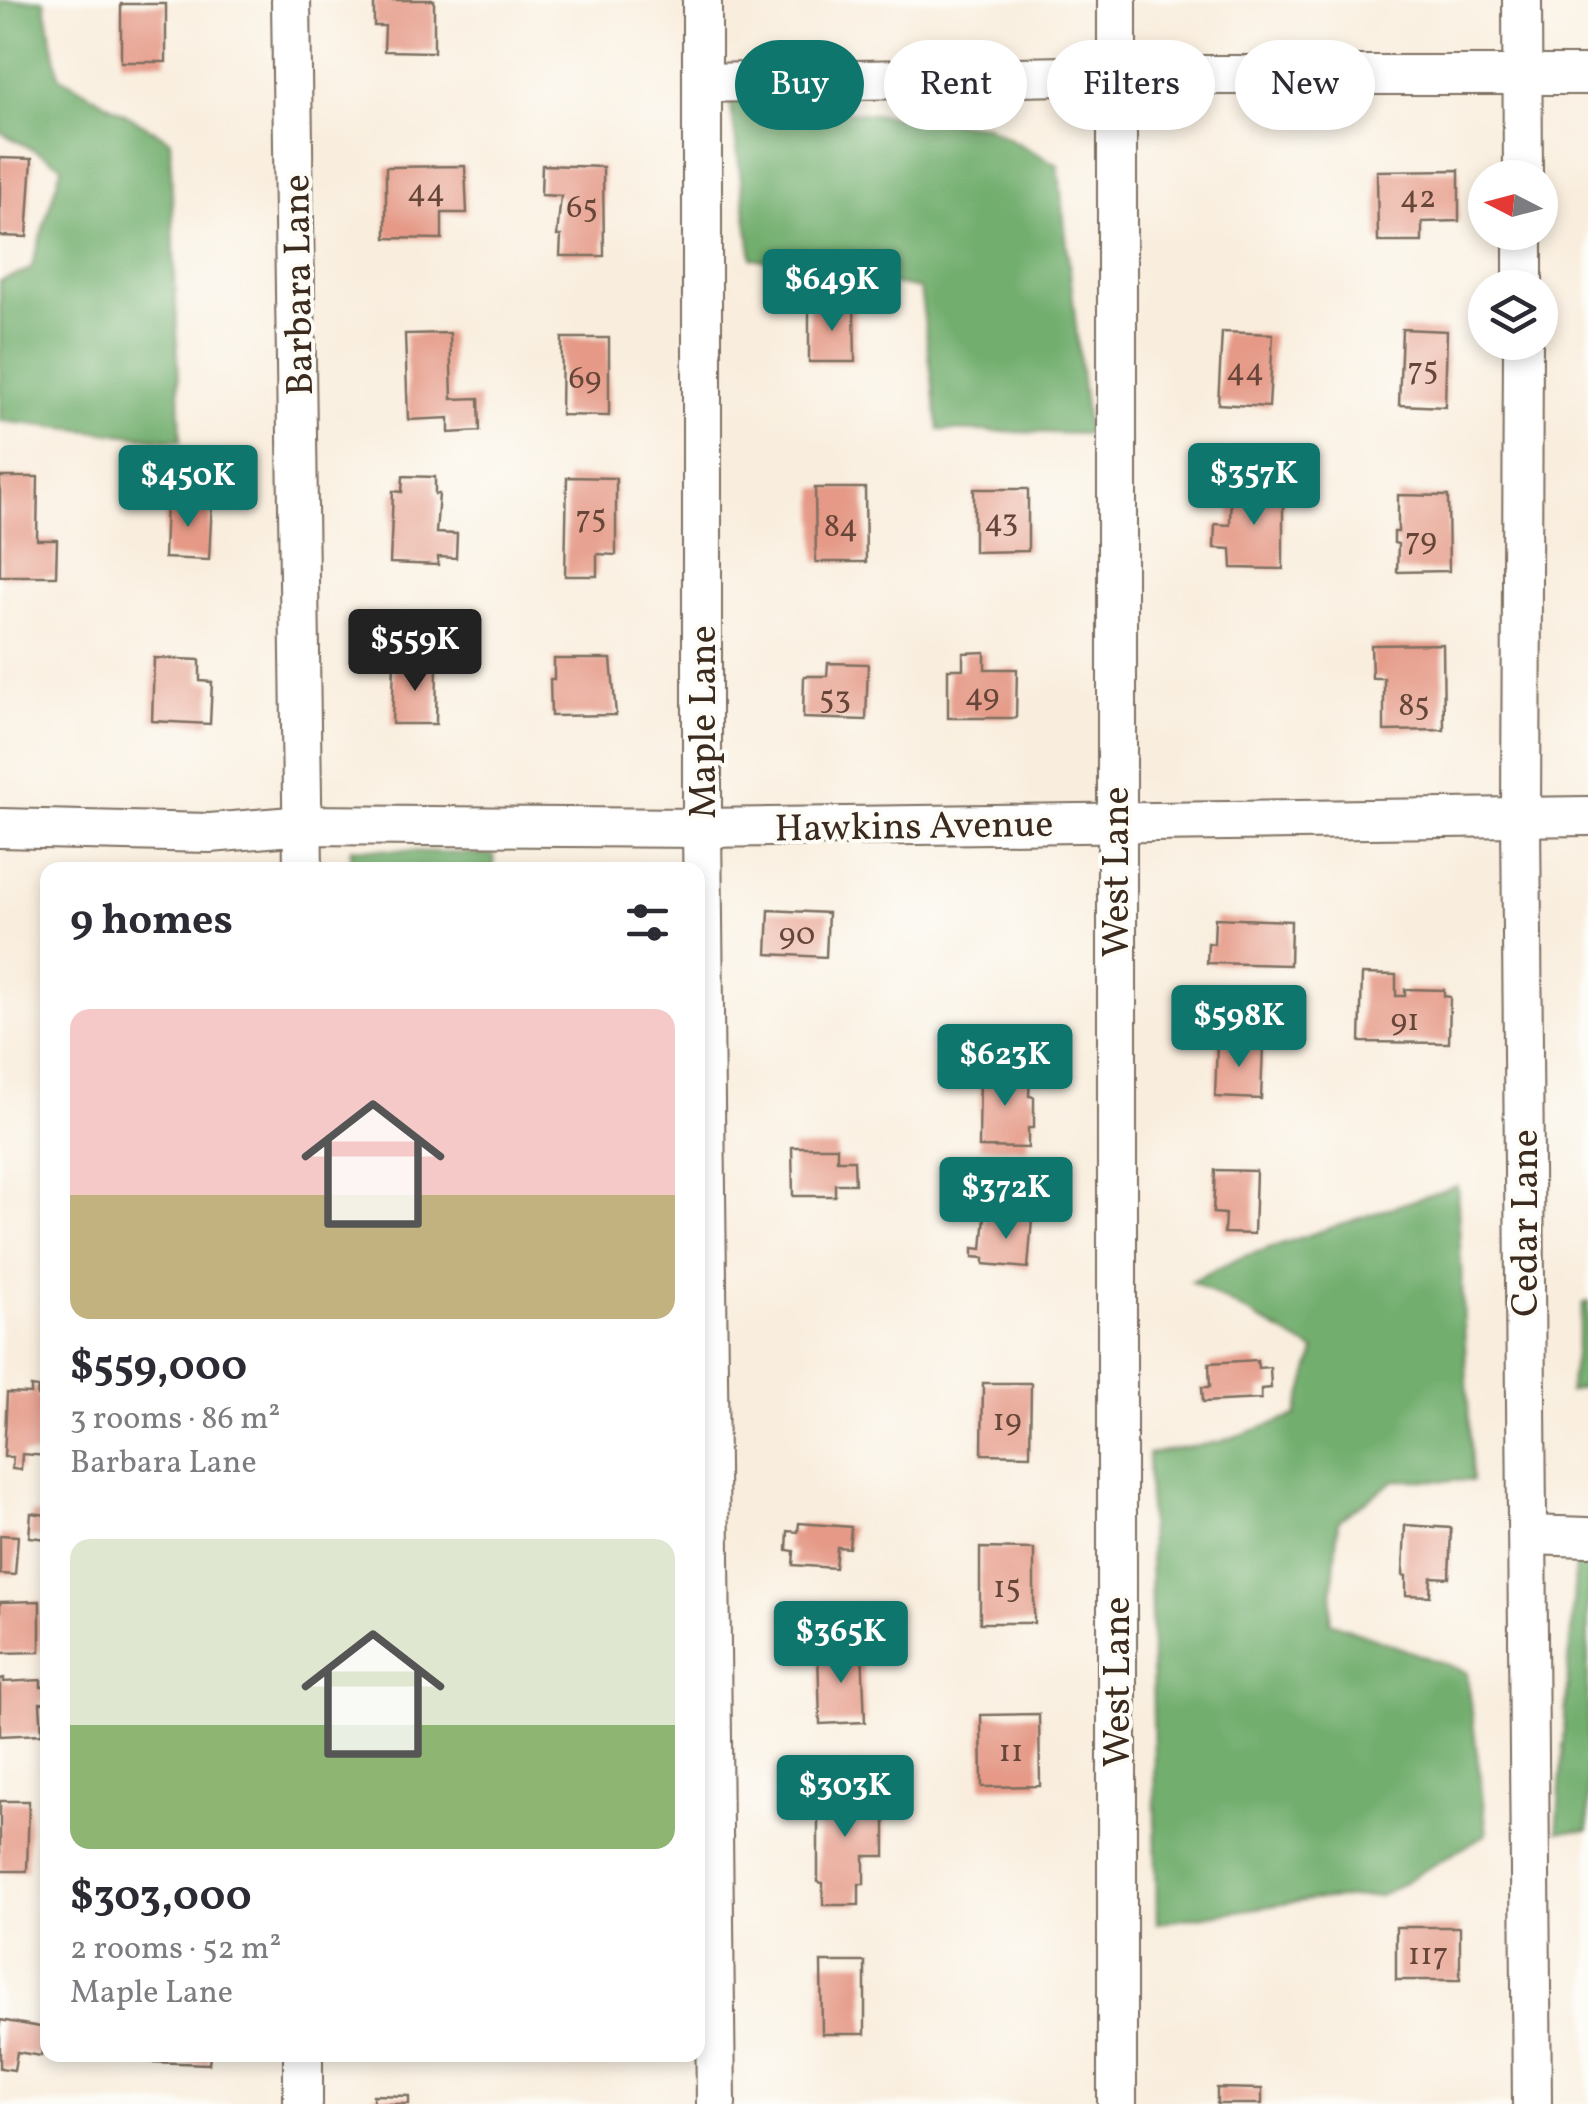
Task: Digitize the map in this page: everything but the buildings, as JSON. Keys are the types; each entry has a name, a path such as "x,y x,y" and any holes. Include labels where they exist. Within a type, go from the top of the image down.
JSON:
{"street":[{"name":"Barbara Lane","path":"291,0 302,862"},
{"name":"Maple Lane","path":"702,0 702,862"},
{"name":"West Lane","path":"1116,0 1117,40"},
{"path":"1522,0 1523,160"},
{"path":"1215,75 1588,75"},
{"path":"702,83 1047,76"},
{"name":"West Lane","path":"1117,130 1117,2104"},
{"name":"Cedar Lane","path":"1523,360 1521,816 1532,2104"},
{"name":"Hawkins Avenue","path":"0,828 210,832 303,824 702,828 1588,816"},
{"name":"Maple Lane","path":"705,1101 716,2104"},
{"path":"1530,1536 1588,1537"},
{"path":"303,2062 303,2104"}],"green space":[{"path":"0,0 44,0 59,76 170,140 181,441 0,421 0,281 31,269 62,165 0,132"},
{"path":"730,99 735,100 735,130 864,130 864,113 884,115 884,130 993,130 1058,165 1088,434 939,430 920,289 752,258"},
{"path":"351,848 494,855 494,862 350,862"},
{"path":"1457,1186 1472,1481 1395,1480 1338,1521 1330,1622 1467,1672 1487,1834 1380,1896 1310,1900 1157,1923 1148,1454 1219,1442 1296,1416 1315,1351 1191,1281 1242,1257"},
{"path":"1588,1302 1588,1386 1569,1392 1583,1303"},
{"path":"1576,1560 1588,1563 1588,1830 1557,1832"}]}
